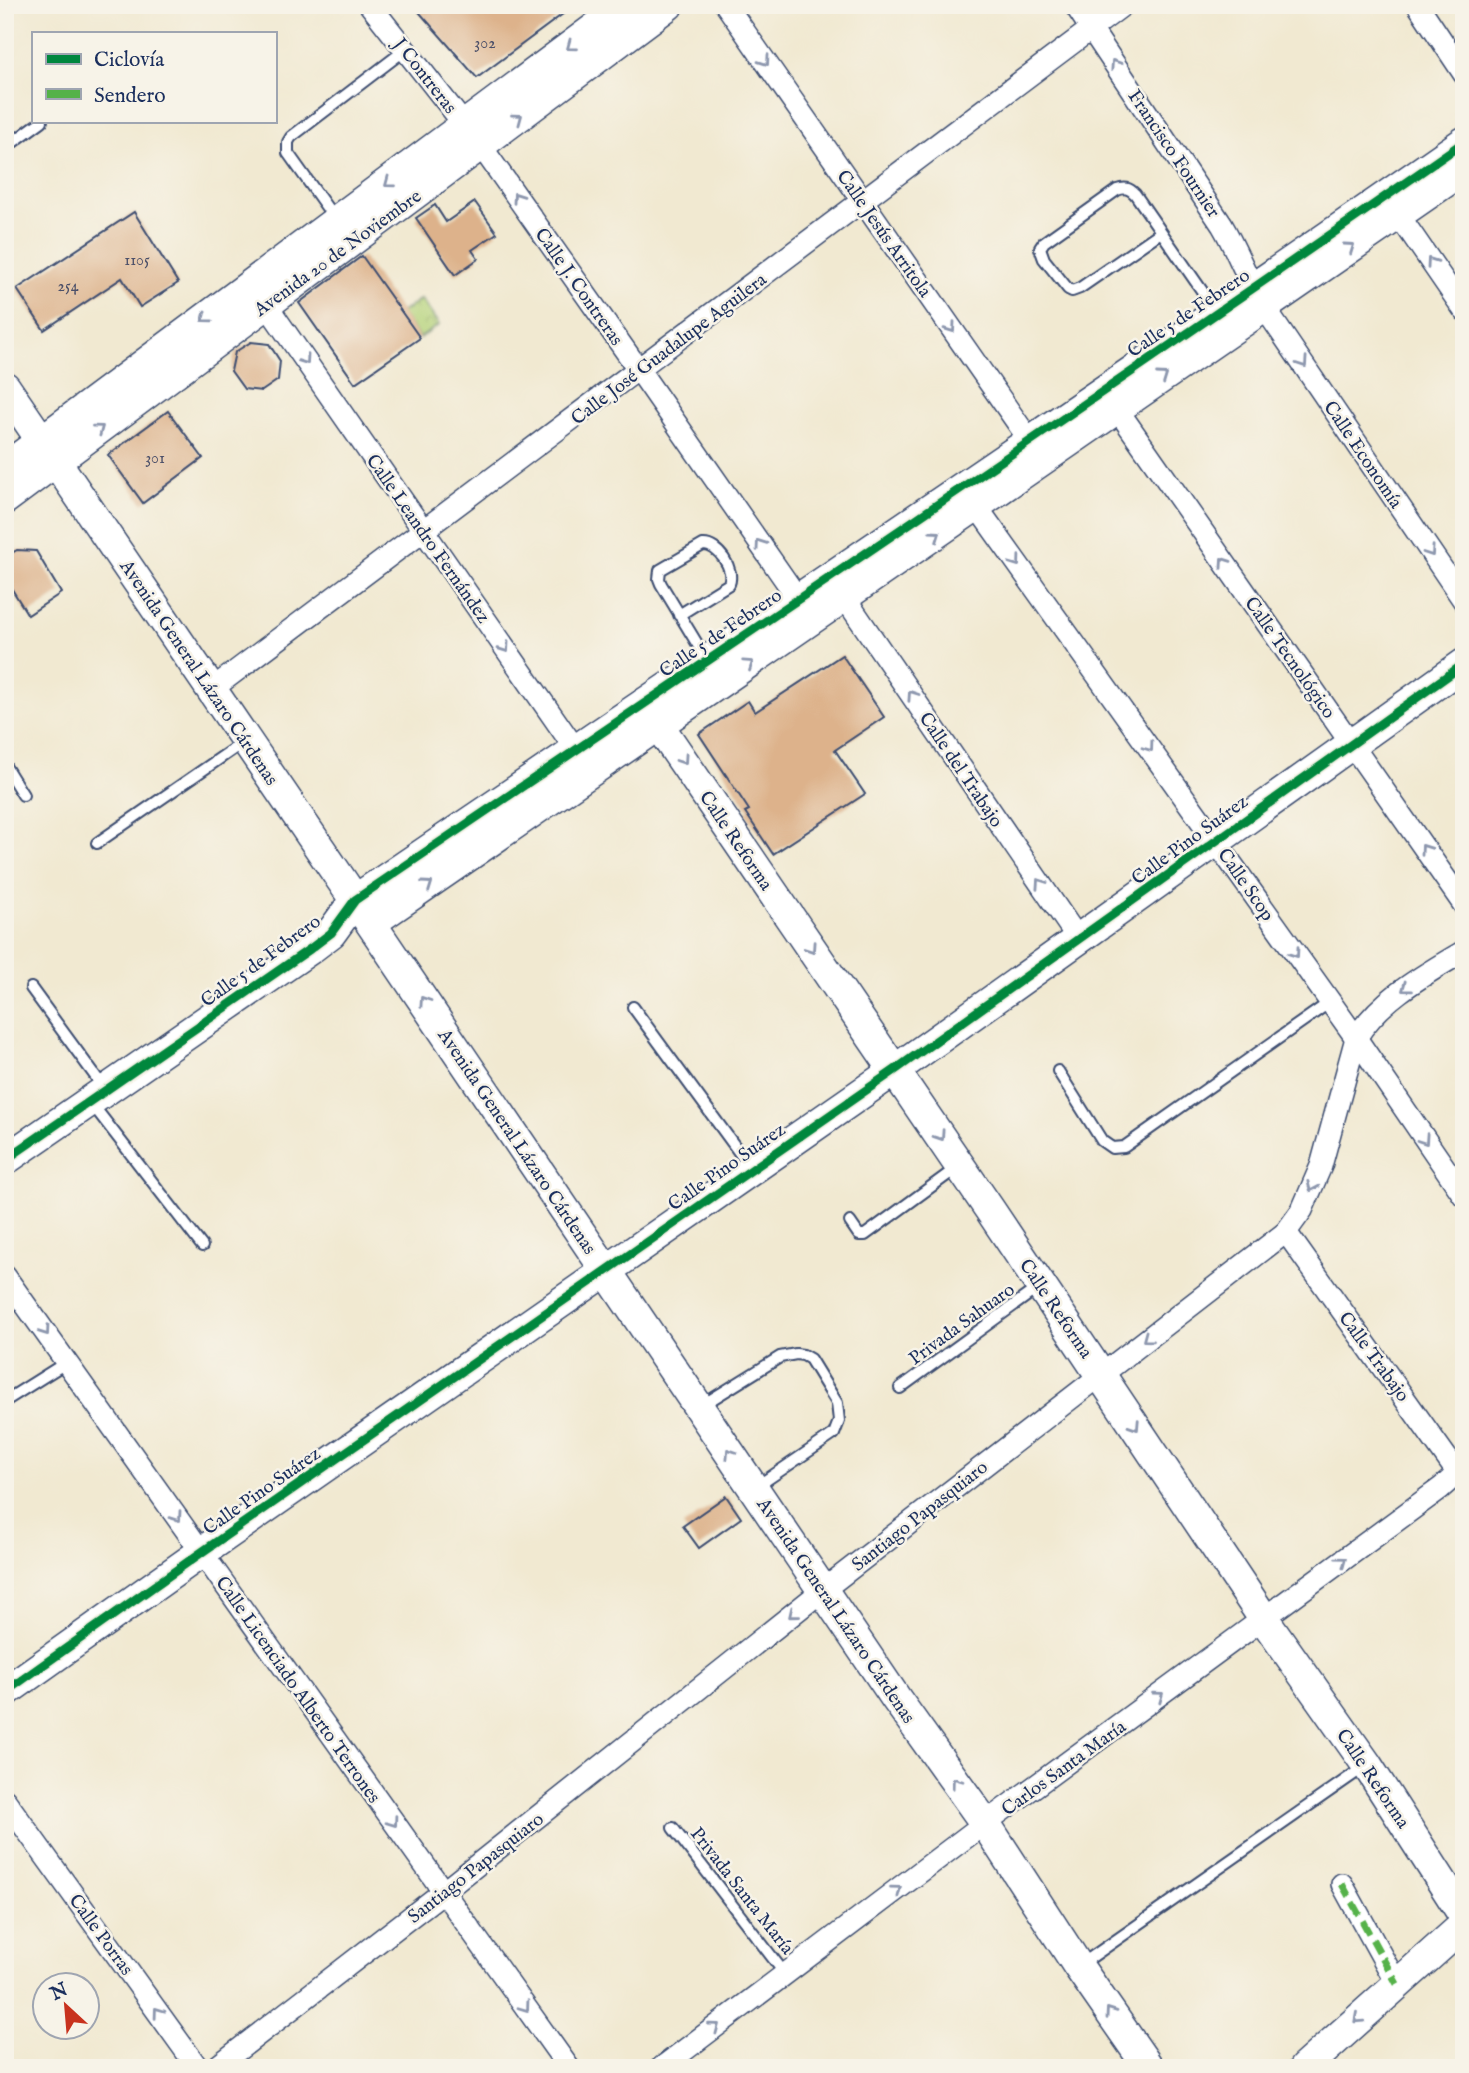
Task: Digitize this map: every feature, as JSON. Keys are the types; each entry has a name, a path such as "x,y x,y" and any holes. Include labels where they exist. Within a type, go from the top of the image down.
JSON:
{"street":[{"name":"J Contreras","path":"370,5 473,136"},
{"name":"Avenida 20 de Noviembre","path":"5,468 49,451 266,304 473,136 626,5"},
{"name":"Avenida 20 de Noviembre","path":"5,499 49,451 337,221 473,136 668,5"},
{"name":"Calle Jesús Arritola","path":"726,5 1037,451"},
{"name":"Francisco Fournier","path":"1075,5 1222,225 1259,298"},
{"name":"Calle José Guadalupe Aguilera","path":"212,690 1123,5"},
{"path":"1418,5 1464,74"},
{"name":"Calle J. Contreras","path":"473,136 799,600"},
{"name":"Calle 5 de Febrero","path":"715,672 799,600 1037,451 1117,410 1464,142"},
{"name":"Calle 5 de Febrero","path":"5,1160 651,715 715,672 845,598 976,507 1037,451 1217,313 1259,298 1398,214 1464,169"},
{"path":"1398,214 1464,310"},
{"name":"Calle Economía","path":"1259,298 1464,601"},
{"name":"Calle Leandro Fernández","path":"266,304 584,761"},
{"name":"Avenida General Lázaro Cárdenas","path":"5,387 1149,2068"},
{"name":"Calle Tecnológico","path":"1117,410 1464,905"},
{"name":"Calle Scop","path":"976,507 1356,1038 1464,1196"},
{"name":"Calle del Trabajo","path":"845,598 1079,940"},
{"name":"Calle Pino Suárez","path":"5,1692 895,1070 1464,664"},
{"name":"Calle Reforma","path":"651,715 1101,1373 1264,1619 1367,1765 1464,1916"},
{"name":"Santiago Papasquiaro","path":"215,2068 443,1892 822,1590 1286,1231 1302,1210 1321,1166 1356,1038 1366,1022 1398,994 1464,951"},
{"name":"Calle Trabajo","path":"1286,1231 1462,1473"},
{"name":"Calle Licenciado Alberto Terrones","path":"5,1276 569,2068"},
{"name":"Carlos Santa María","path":"661,2068 985,1824 1462,1473"},
{"name":"Calle Porras","path":"5,1800 198,2068"},
{"path":"1342,1884 1397,1984"},
{"path":"1304,2068 1464,1925"}],"lane":[{"path":"337,221 288,153 288,142 405,50"},
{"path":"5,148 41,122"},
{"path":"1161,232 1072,291 1044,259 1040,248 1044,242 1117,190 1129,189 1135,194 1217,313"},
{"path":"679,615 729,584 730,572 713,546 703,545 660,570 659,574 661,584 679,615 715,672"},
{"path":"97,843 246,740"},
{"path":"5,766 23,795"},
{"path":"32,988 98,1096 202,1246"},
{"path":"1058,1071 1102,1141 1112,1148 1124,1147 1330,1002"},
{"path":"633,1007 752,1170"},
{"path":"850,1222 859,1235 865,1235 960,1166"},
{"name":"Privada Sahuaro","path":"900,1388 1041,1285"},
{"path":"699,1408 780,1357 796,1354 810,1359 837,1404 837,1428 834,1434 754,1489"},
{"path":"5,1401 67,1362"},
{"path":"1078,1966 1367,1765"},
{"name":"Privada Santa María","path":"673,1828 785,1974"}],"green space":[{"path":"421,299 439,325 420,338 401,313"}],"building":[{"path":"413,5 575,5 477,78"},
{"path":"475,202 497,233 472,250 478,259 455,275 416,218 435,205 446,222"},
{"path":"134,212 178,283 140,307 122,278 44,330 17,289"},
{"path":"362,256 420,338 355,383 299,303"},
{"path":"251,342 269,344 280,361 278,380 262,391 244,389 231,371 235,352"},
{"path":"168,411 203,458 143,503 108,455"},
{"path":"17,550 36,551 61,593 28,615 5,578 5,557"},
{"path":"842,655 884,717 835,750 865,794 773,854 745,812 749,810 699,734 748,701 755,712"},
{"path":"726,1496 741,1518 699,1548 683,1526"}],"marked path":[{"path":"1342,1884 1397,1984"}],"cycle path":[{"path":"5,1160 310,949 331,933 355,900 1050,428 1464,142"},
{"path":"5,1692 895,1070 1464,664"}]}
